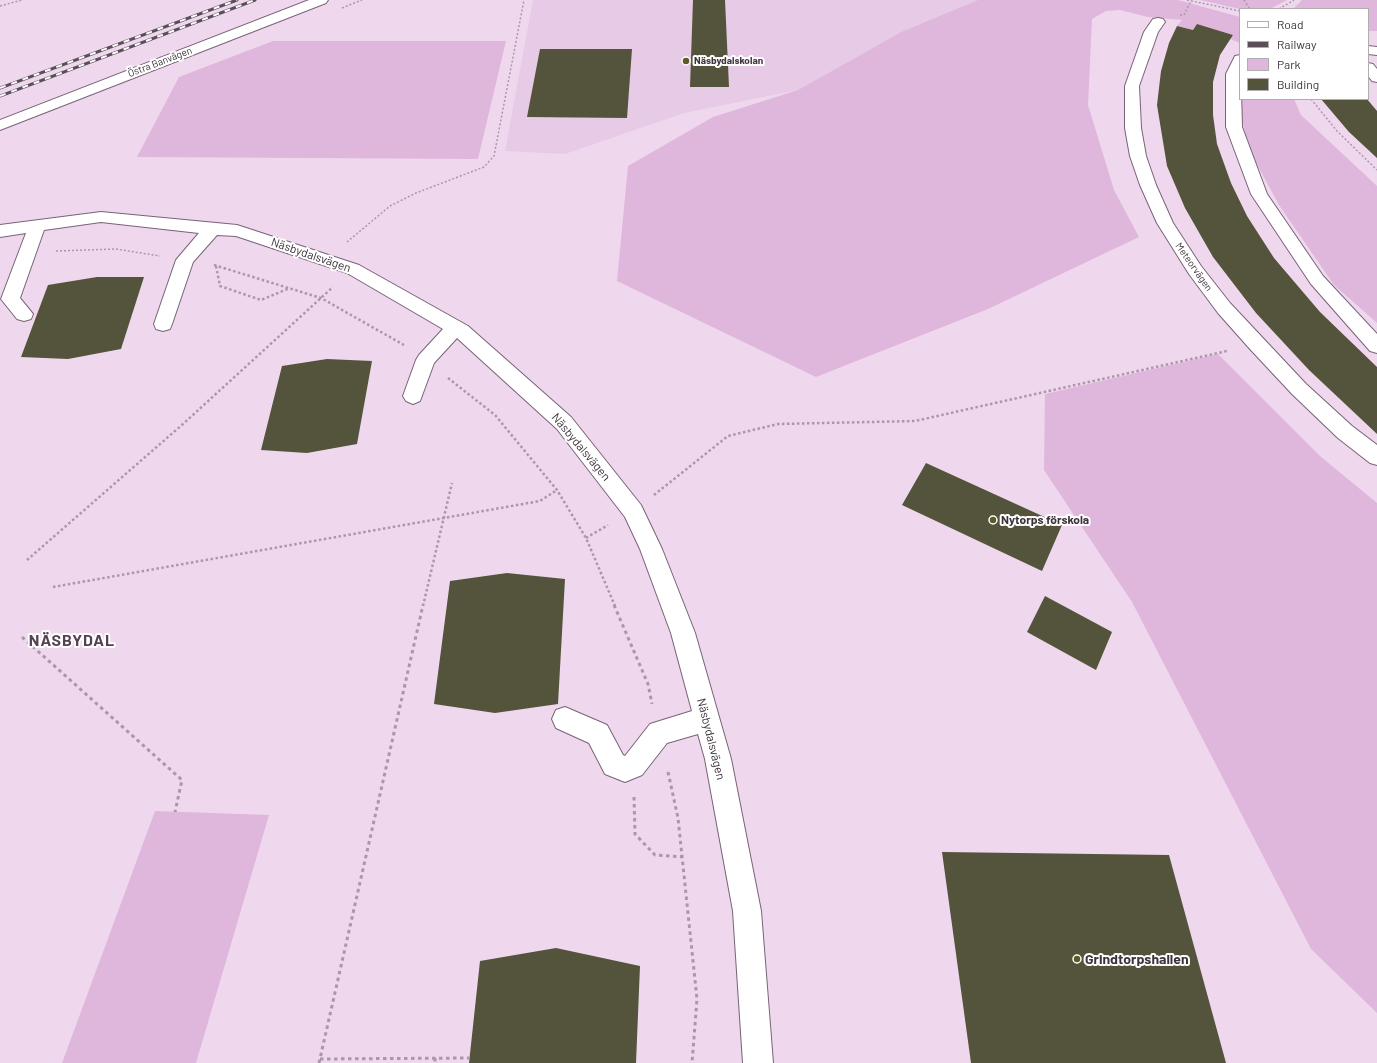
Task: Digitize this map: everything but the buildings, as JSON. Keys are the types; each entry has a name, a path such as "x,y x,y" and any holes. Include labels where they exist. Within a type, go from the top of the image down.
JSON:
{"street":[{"name":"Östra Banvägen","path":"0,125 321,0"},
{"name":"Meteorvägen","path":"1158,22 1151,32 1132,86 1133,128 1138,156 1148,185 1165,223 1195,270 1224,308 1299,389 1345,432 1377,457"},
{"path":"1239,61 1233,74 1234,127 1259,194 1317,280 1377,346"},
{"path":"1369,68 1377,78"},
{"name":"Näsbydalsvägen","path":"0,231 101,216 213,228 237,231 353,269 456,328 564,423 633,511 651,548 683,633 718,759 747,911 757,1063"},
{"path":"24,314 10,299 37,226"},
{"path":"163,324 185,260 213,228"},
{"path":"413,396 426,360 456,328"},
{"path":"565,720 598,734 614,765 625,769 633,766 659,733 707,720"}],"path":[{"path":"0,6 22,0"},
{"path":"28,560 183,424 353,269 341,247 390,206 416,193 484,166 494,156 524,0"},
{"path":"1187,0 1239,11"},
{"path":"1281,8 1294,0"},
{"path":"1312,100 1337,131 1377,170"},
{"path":"28,251 116,249 185,260 216,266 321,298 414,350 495,415 558,490 540,501 53,587"},
{"path":"216,266 220,286 261,300 290,288"},
{"path":"586,538 633,511 728,436 778,424 915,421 1257,344"},
{"path":"452,483 319,1061 470,1058"},
{"path":"22,636 182,780 175,812"},
{"path":"633,766 635,834 655,855 683,857"},
{"path":"435,1063 436,1058"}],"shaded area":[{"name":"Näsbydalskolan","path":"533,0 978,0 901,32 798,90 684,113 565,154 505,151"}],"green space":[{"path":"978,0 1178,0 1239,17 1239,43 1230,39 1233,35 1197,24 1193,30 1177,26 1182,20 1148,17 1120,10 1106,11 1092,19 1088,105 1114,190 1139,237 988,309 816,377 617,281 628,166 713,117 798,90 901,32"},
{"path":"1200,0 1287,0 1272,8 1239,9"},
{"path":"1302,0 1377,0 1377,31 1369,31 1369,8 1294,8"},
{"path":"273,41 506,41 478,159 137,157 179,77"},
{"path":"1294,100 1301,115 1377,186 1377,323 1334,285 1279,205 1247,146 1239,101"},
{"path":"1218,354 1320,456 1377,503 1377,1013 1311,949 1132,602 1044,470 1045,394"},
{"path":"155,811 269,815 196,1063 62,1063"}],"railway":[{"path":"0,88 237,0"},
{"path":"0,96 255,0"}],"place":[{"name":"Näsbydalskolan","path":"686,61"},
{"name":"Nytorps förskola","path":"993,520"},
{"name":"Grindtorpshallen","path":"1077,959"}],"district":[{"name":"NÄSBYDAL","path":"72,641"}]}
